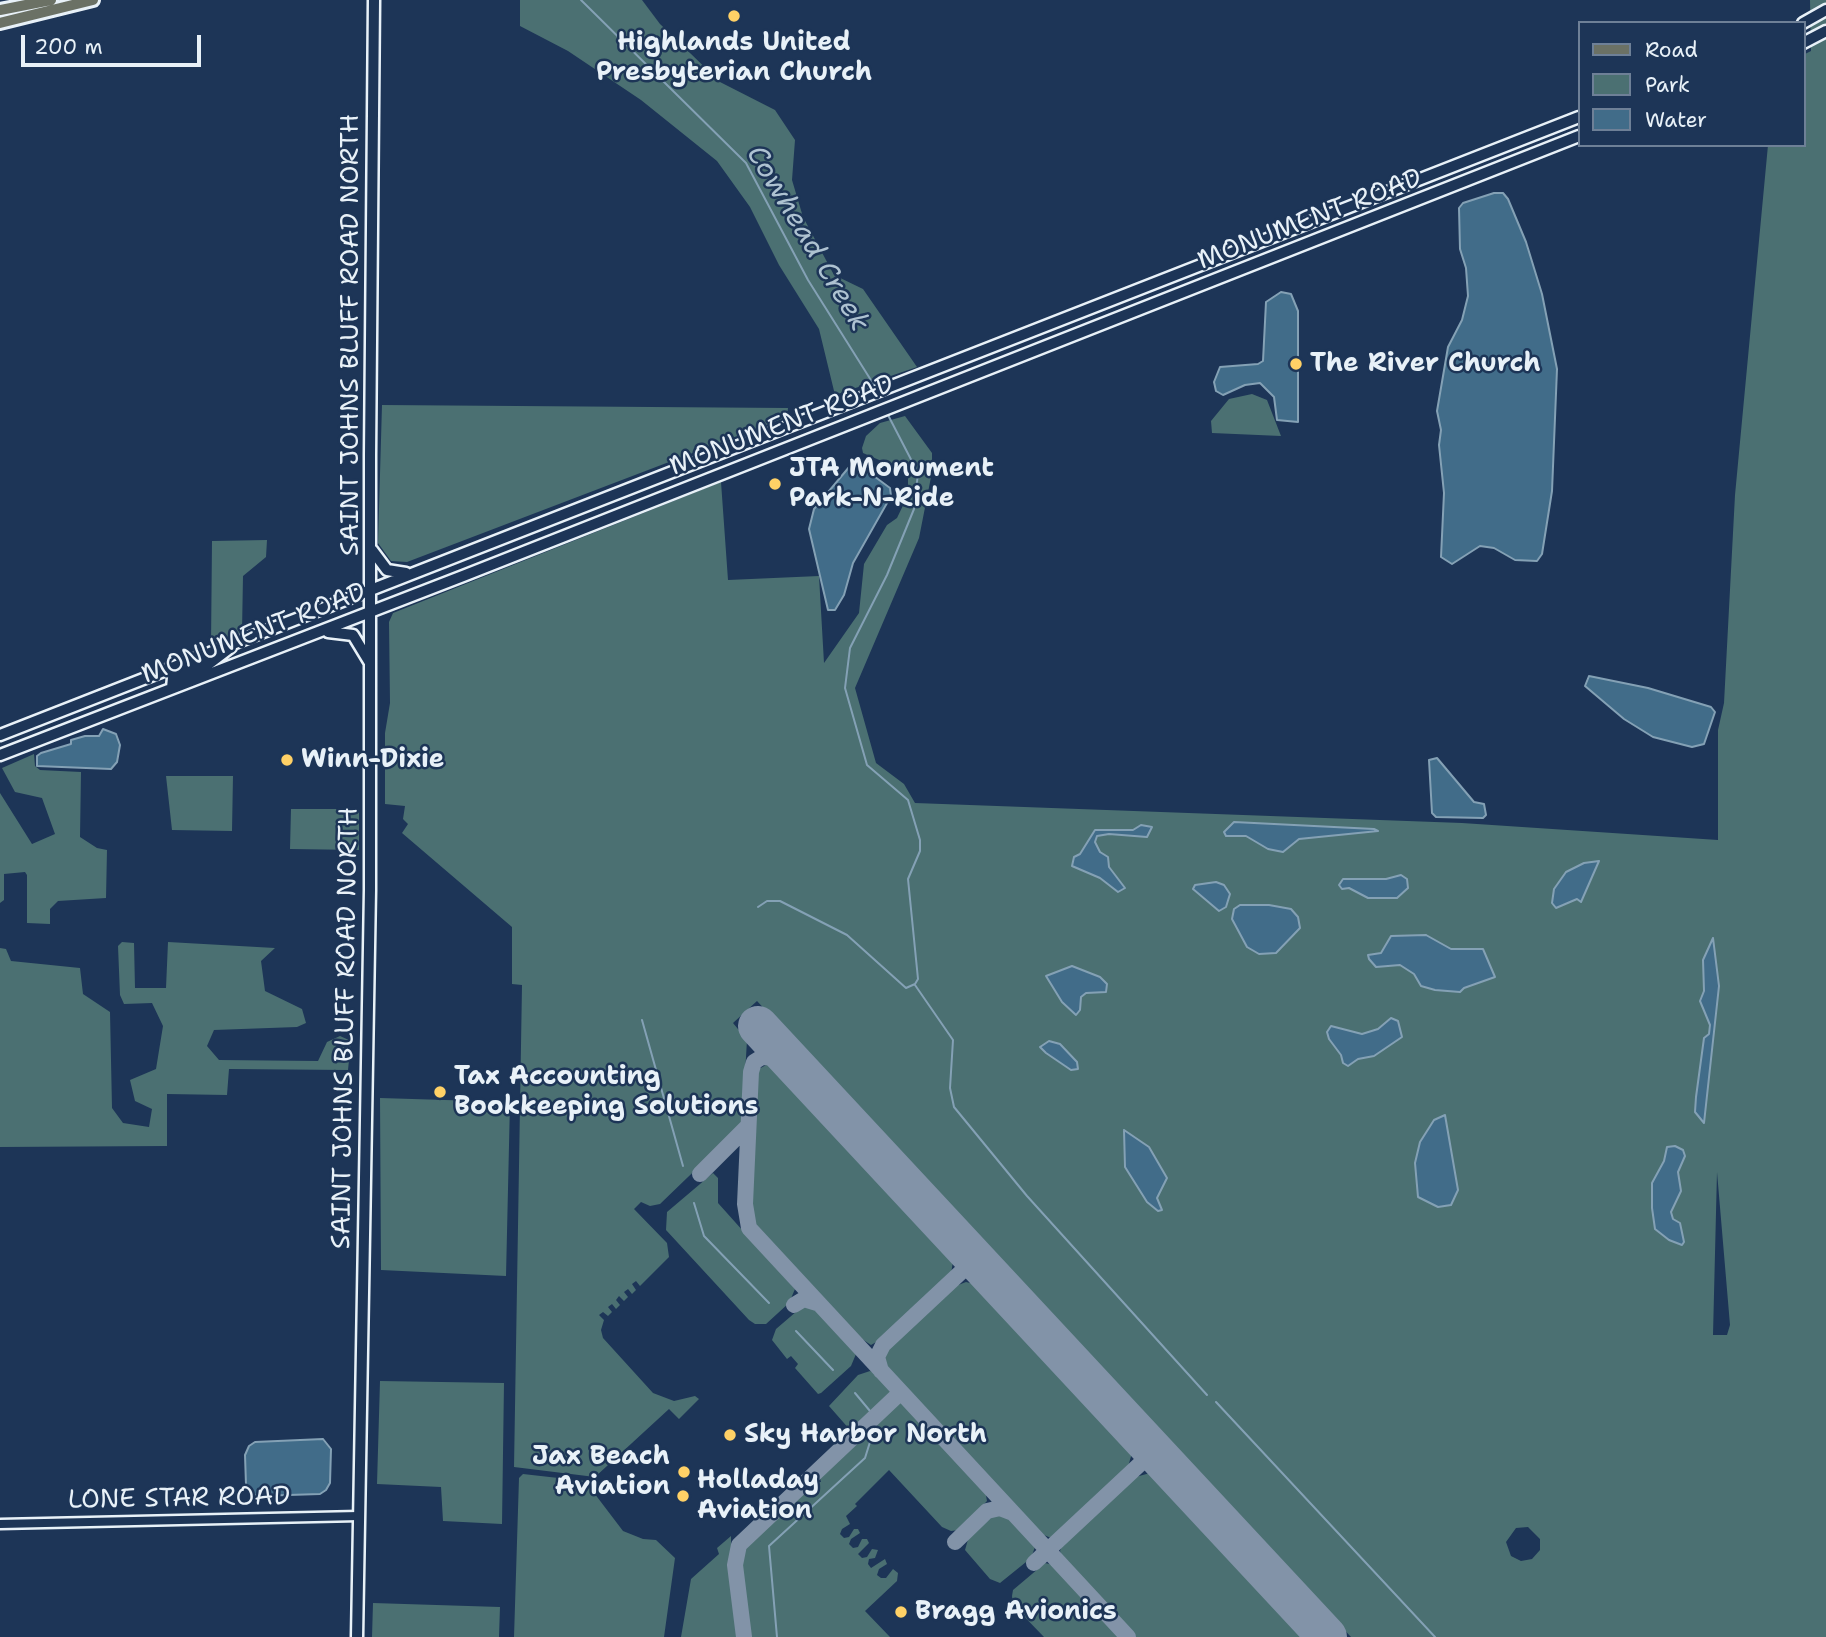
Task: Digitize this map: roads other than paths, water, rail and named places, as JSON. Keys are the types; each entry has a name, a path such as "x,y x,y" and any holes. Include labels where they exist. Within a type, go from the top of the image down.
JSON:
{"main road":[{"path":"0,10 51,0"},
{"path":"0,23 93,0"},
{"name":"SAINT JOHNS BLUFF ROAD NORTH","path":"356,1637 372,666 370,548 374,0"},
{"path":"1805,22 1826,10"},
{"path":"1805,42 1826,31"},
{"name":"MONUMENT ROAD","path":"0,736 410,573 1577,118"},
{"name":"MONUMENT ROAD","path":"0,755 317,633 1577,137"},
{"path":"710,457 716,474"},
{"path":"370,548 387,570 410,573"},
{"path":"317,633 337,631 353,635 372,666"},
{"path":"134,683 160,681 172,688 173,678 210,663 236,642"}],"street":[{"name":"LONE STAR ROAD","path":"0,1524 359,1516"}],"water":[{"path":"1494,193 1503,193 1508,199 1526,242 1542,294 1557,369 1552,491 1542,554 1537,561 1515,560 1494,548 1480,546 1452,564 1441,557 1444,493 1439,445 1441,430 1437,411 1448,347 1462,320 1468,296 1466,268 1460,249 1459,208 1463,203"},
{"path":"1281,292 1291,294 1298,311 1298,422 1277,420 1274,397 1260,383 1245,385 1223,395 1216,391 1214,382 1220,367 1258,364 1263,361 1266,302"},
{"path":"850,466 863,468 890,488 891,496 853,563 844,595 835,610 828,610 809,529 814,509"},
{"path":"1589,676 1648,688 1711,707 1715,712 1704,744 1692,747 1653,737 1624,719 1585,686"},
{"path":"103,729 116,734 120,745 117,762 111,769 37,766 37,756 41,753 71,744 71,740 99,736"},
{"path":"1437,758 1474,802 1484,804 1486,815 1483,818 1436,817 1432,813 1429,760"},
{"path":"1234,822 1378,831 1299,839 1283,852 1268,849 1246,836 1226,836 1224,832"},
{"path":"1141,825 1152,827 1147,837 1109,834 1097,836 1095,842 1100,852 1108,857 1109,867 1125,888 1118,892 1100,878 1072,866 1074,857 1080,854 1095,830 1133,830"},
{"path":"1599,861 1581,902 1577,899 1556,908 1552,903 1554,889 1566,872 1584,863"},
{"path":"1401,875 1407,879 1408,888 1397,898 1368,898 1349,888 1342,889 1339,885 1343,879 1386,879"},
{"path":"1216,882 1224,885 1230,894 1226,907 1219,911 1193,889 1195,885"},
{"path":"1240,905 1269,905 1291,909 1298,917 1300,928 1276,953 1259,954 1247,947 1232,919 1234,909"},
{"path":"1426,935 1451,949 1483,949 1495,977 1464,988 1460,992 1435,990 1421,986 1414,974 1400,965 1376,967 1369,959 1368,955 1381,953 1391,936"},
{"path":"1713,938 1719,986 1704,1123 1695,1112 1704,1038 1709,1034 1710,1025 1700,1001 1704,991 1703,960"},
{"path":"1072,966 1100,977 1107,984 1106,992 1086,993 1081,997 1080,1010 1076,1015 1062,1002 1046,976"},
{"path":"1391,1018 1398,1021 1402,1037 1374,1056 1358,1059 1348,1066 1343,1063 1341,1055 1329,1039 1327,1032 1331,1026 1362,1034 1378,1029"},
{"path":"1049,1041 1060,1044 1077,1062 1078,1069 1071,1070 1040,1047"},
{"path":"1445,1115 1458,1190 1451,1205 1438,1207 1418,1197 1415,1163 1420,1142 1434,1120"},
{"path":"1124,1130 1149,1147 1167,1178 1157,1198 1162,1210 1158,1211 1147,1202 1125,1167"},
{"path":"1675,1146 1683,1150 1685,1156 1678,1172 1681,1191 1671,1212 1673,1219 1680,1223 1684,1242 1682,1245 1669,1240 1655,1229 1652,1208 1652,1183 1664,1161 1667,1147"},
{"path":"323,1439 331,1449 330,1483 326,1490 320,1494 257,1496 249,1492 246,1485 245,1455 249,1446 255,1442"}],"waterway":[{"name":"Cowhead Creek","path":"581,0 746,163 808,280 874,385"},
{"name":"Cowhead Creek","path":"758,907 767,901 780,901 847,935 906,988 915,984 918,979 908,879 920,851 920,840 908,800 867,765 845,688 850,648 887,575 914,509 918,473 888,415"},
{"path":"915,985 953,1040 950,1088 954,1107 1027,1196 1207,1395"},
{"path":"642,1020 683,1166"},
{"path":"694,1203 704,1236 769,1303"},
{"path":"796,1331 833,1370"},
{"path":"855,1393 870,1411"},
{"path":"1216,1402 1435,1637"},
{"path":"777,1637 769,1546 865,1458 875,1426"}],"place":[{"name":"Highlands United Presbyterian Church","path":"734,16"},
{"name":"The River Church","path":"1296,364"},
{"name":"JTA Monument Park-N-Ride","path":"775,484"},
{"name":"Winn-Dixie","path":"287,760"},
{"name":"Tax Accounting Bookkeeping Solutions","path":"440,1092"},
{"name":"Sky Harbor North","path":"730,1435"},
{"name":"Jax Beach Aviation","path":"684,1472"},
{"name":"Holladay Aviation","path":"683,1496"},
{"name":"Bragg Avionics","path":"901,1612"}]}
